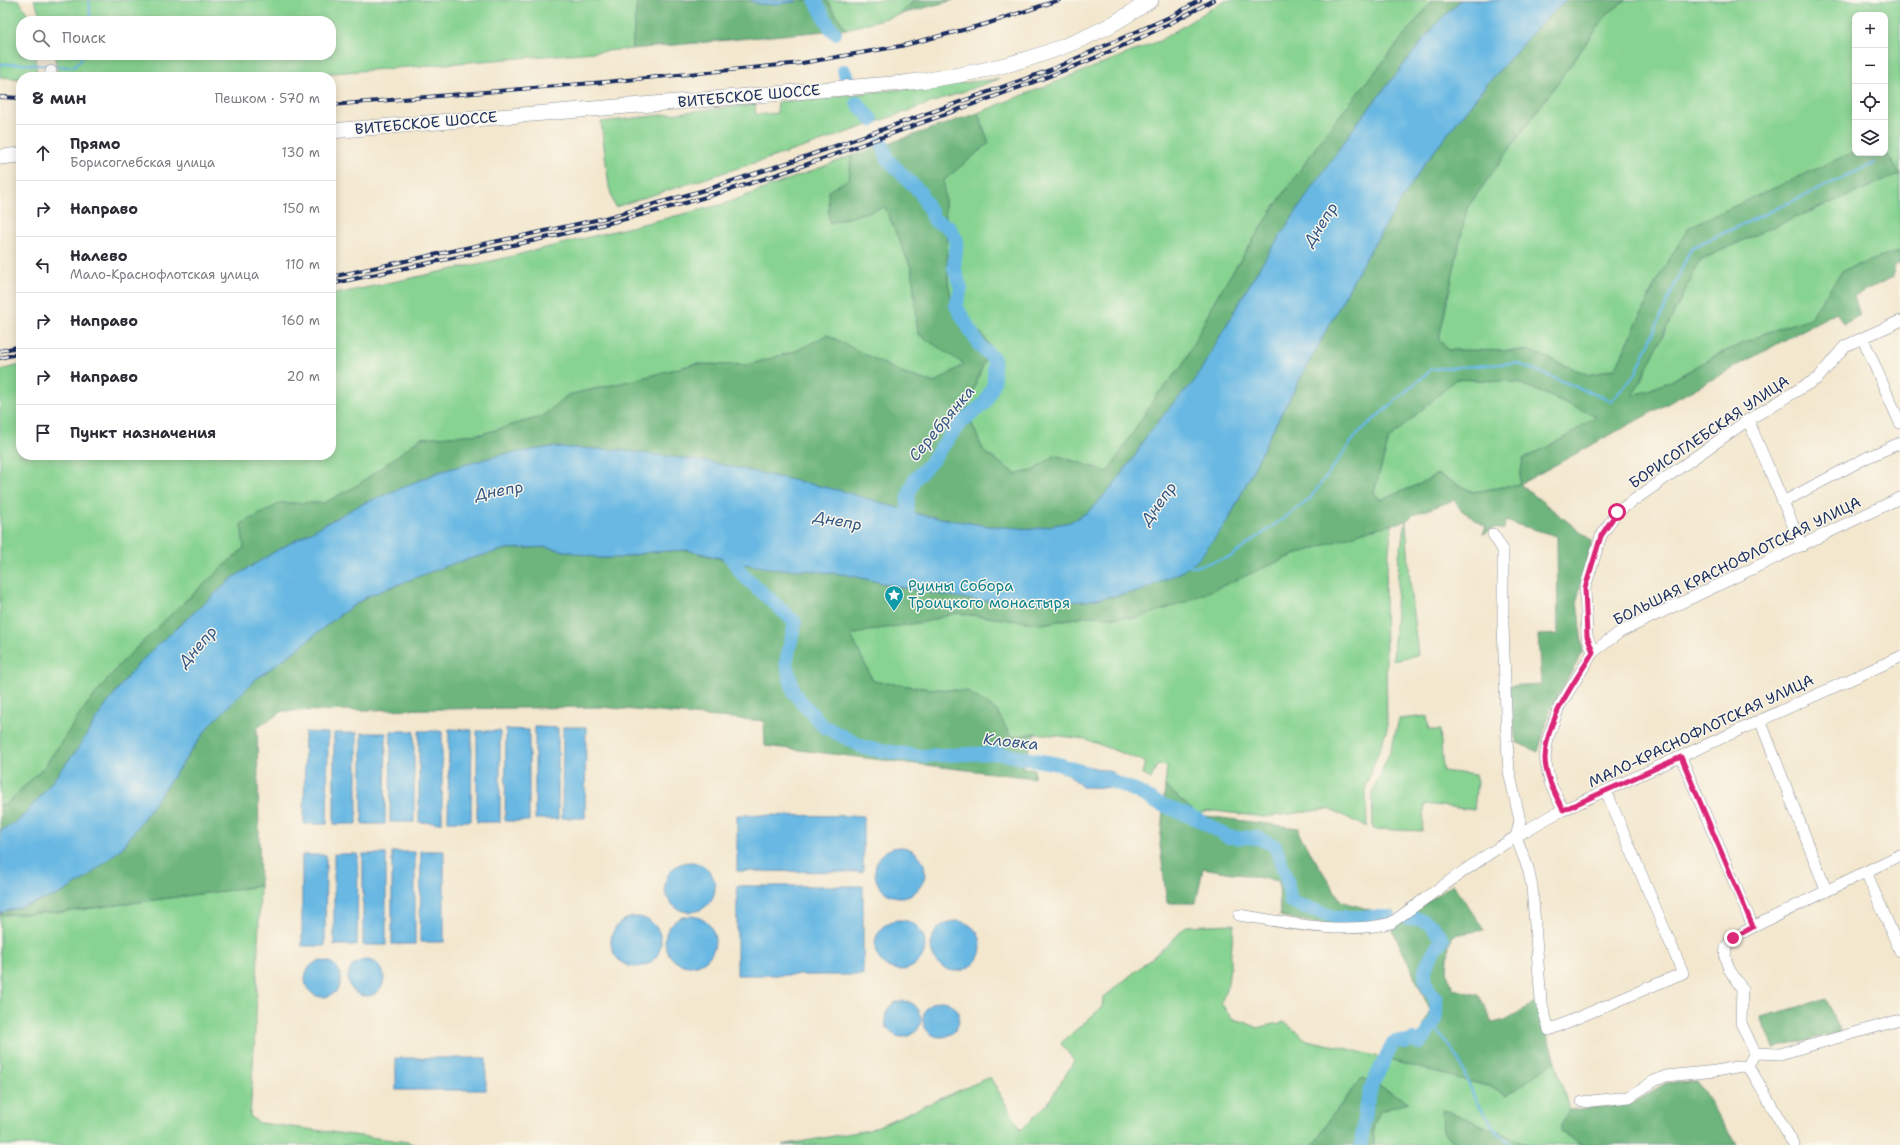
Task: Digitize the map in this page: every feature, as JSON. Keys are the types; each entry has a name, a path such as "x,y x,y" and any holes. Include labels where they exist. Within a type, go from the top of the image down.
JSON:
{"main road":[{"name":"ВИТЕБСКОЕ ШОССЕ","path":"336,131 903,83 967,75 1001,67 1068,45 1108,27 1151,0"},
{"path":"0,157 16,155"}],"street":[{"name":"БОРИСОГЛЕБСКАЯ УЛИЦА","path":"1593,652 1587,636 1585,588 1601,536 1617,512 1748,420 1818,378 1845,346 1900,321"},
{"path":"1862,339 1900,423"},
{"path":"1748,420 1802,546"},
{"path":"1783,502 1866,458 1900,443"},
{"name":"БОЛЬШАЯ КРАСНОФЛОТСКАЯ УЛИЦА","path":"1563,810 1550,783 1545,758 1548,738 1559,707 1593,652 1620,632 1900,498"},
{"path":"1493,534 1503,550 1503,625 1507,742 1509,771 1520,821 1516,837 1528,868 1532,887 1541,1000 1549,1030 1683,973 1606,791"},
{"name":"МАЛО-КРАСНОФЛОТСКАЯ УЛИЦА","path":"1239,915 1333,929 1370,928 1391,923 1516,837 1563,810 1900,657"},
{"path":"1760,720 1826,890"},
{"path":"1681,757 1753,927"},
{"path":"1755,1053 1741,1023 1742,989 1729,969 1725,957 1726,947 1733,938 1753,927 1900,855"},
{"path":"1866,872 1900,951"},
{"path":"1755,1053 1780,1054 1900,1020"},
{"path":"1747,1067 1755,1053"},
{"path":"1582,1102 1629,1097 1654,1081 1666,1076 1716,1071 1741,1066 1747,1067 1754,1075 1794,1145"}],"green space":[{"path":"0,0 19,0 29,16 16,16 16,60 35,60 37,72 16,72 16,79 0,77"},
{"path":"34,0 637,0 632,49 336,73 57,72 56,60 336,60 336,16 41,16"},
{"path":"637,0 826,0 846,29 632,49"},
{"path":"826,0 915,0 898,15 846,29"},
{"path":"915,0 954,0 898,15"},
{"path":"1225,0 1433,0 1328,130 1273,209 1216,298 1183,365 1156,396 1108,472 1055,455 1033,471 1016,474 984,452 966,410 990,346 982,334 955,318 948,282 944,180 989,143 978,113 1159,41"},
{"path":"1433,0 1461,0 1438,22 1358,122 1259,268 1194,382 1170,407 1145,438 1135,456 1111,488 1088,512 1070,522 1034,529 988,526 922,515 842,491 710,462 619,450 552,447 500,455 439,472 360,505 276,551 234,577 154,648 130,673 99,715 77,750 39,798 18,821 0,831 0,805 6,805 45,766 85,707 121,663 181,605 244,548 241,524 281,503 324,503 358,485 421,438 482,434 543,416 568,395 694,364 748,365 796,351 827,335 904,374 935,383 964,364 918,334 912,270 885,207 829,223 828,191 849,179 851,156 978,113 989,143 944,180 948,282 955,318 982,334 990,346 966,410 984,452 1016,474 1033,471 1055,455 1108,472 1156,396 1183,365 1216,298 1273,209 1328,130"},
{"path":"1566,0 1627,0 1608,13 1467,208 1439,339 1448,350 1530,351 1589,375 1616,368 1658,278 1689,227 1852,152 1852,156 1888,156 1900,174 1768,229 1700,260 1633,396 1669,382 1719,354 1771,331 1810,318 1843,270 1900,251 1900,263 1895,265 1893,277 1854,296 1860,315 1844,324 1836,312 1520,484 1592,541 1577,600 1583,652 1551,708 1538,752 1516,742 1508,686 1541,684 1538,635 1558,634 1557,536 1505,521 1504,530 1495,528 1483,534 1486,527 1461,510 1454,500 1413,515 1406,521 1372,529 1289,557 1183,603 1137,618 1087,616 1042,624 956,613 924,622 851,635 873,681 922,688 967,691 997,711 1011,737 1035,733 1022,767 1034,769 1034,778 765,746 764,721 600,707 283,711 257,728 260,886 63,912 0,915 0,913 60,894 85,879 123,847 209,726 256,679 299,648 338,616 368,596 451,564 506,549 546,547 599,558 619,558 650,552 687,550 712,557 776,569 806,570 848,575 914,590 1033,603 1085,601 1140,591 1181,572 1228,521 1272,431 1367,255 1425,163 1482,90 1539,25","holes":["1456,379 1517,382 1596,416 1566,437 1523,459 1519,484 1473,492 1437,474 1418,485 1380,500 1374,492 1389,439"]},
{"path":"1627,0 1900,0 1900,174 1888,156 1888,12 1852,12 1852,153 1658,278 1616,368 1589,375 1530,351 1448,350 1439,339 1467,208 1608,13"},
{"path":"999,79 814,144 615,207 609,187 601,122 755,104 756,115 777,113 778,102"},
{"path":"851,156 849,179 829,223 885,207 912,270 918,334 965,364 935,383 904,374 827,335 796,351 748,365 694,364 568,395 543,416 482,434 421,438 358,485 324,503 281,503 244,548 181,605 121,663 85,707 45,766 5,805 0,805 0,370 16,366 16,460 336,460 336,294 492,261 724,204"},
{"path":"1900,174 1900,251 1843,270 1810,318 1771,331 1719,354 1669,382 1633,396 1700,260 1768,229"},
{"path":"1456,379 1517,382 1597,416 1566,437 1519,484 1473,492 1437,474 1418,485 1380,500 1374,492 1389,439"},
{"path":"1406,521 1411,596 1418,655 1393,660 1399,556"},
{"path":"1392,524 1385,587 1387,729 1366,785 1367,827 1329,809 1264,817 1215,811 1203,812 1198,815 1165,786 1167,766 1157,765 1151,779 1142,774 1145,762 1085,739 1035,733 1011,737 997,711 967,691 922,688 873,681 850,635 924,622 956,613 1042,624 1087,616 1137,618 1289,557 1372,529"},
{"path":"1427,716 1429,730 1440,730 1443,771 1475,775 1477,781 1474,810 1425,804 1422,831 1373,829 1372,793 1391,749 1399,719"},
{"path":"1165,786 1198,815 1299,828 1299,834 1341,901 1377,912 1395,912 1384,922 1323,925 1280,916 1279,881 1203,868 1196,903 1167,903 1160,845"},
{"path":"1453,884 1484,930 1454,935 1449,943 1447,973 1453,989 1479,995 1493,1023 1505,1020 1537,1002 1555,1061 1507,1096 1491,1087 1382,1058 1392,1041 1407,1036 1420,1036 1430,1010 1391,926"},
{"path":"260,886 256,1014 250,1117 260,1123 408,1142 415,1145 0,1145 0,915 63,912"},
{"path":"1234,924 1228,984 1221,1003 1233,1019 1245,1022 1257,1028 1284,1022 1307,1040 1345,1048 1491,1087 1506,1096 1555,1061 1569,1110 1561,1124 1561,1132 1582,1145 1530,1145 1443,1110 1443,1132 1458,1145 1374,1145 1373,1127 1380,1111 1408,1102 1362,1078 1331,1117 1313,1145 782,1145 869,1130 990,1077 1021,1130 1048,1103 1074,1061 1061,1043 1102,1007 1103,998 1171,942 1186,926"},
{"path":"1826,999 1841,1032 1774,1048 1761,1017"},
{"path":"1362,1078 1409,1102 1380,1111 1373,1127 1374,1145 1313,1145 1331,1117"},
{"path":"1697,1081 1737,1145 1582,1145 1561,1132 1561,1124 1569,1110 1630,1104 1666,1083"},
{"path":"1442,1110 1448,1111 1530,1145 1458,1145 1443,1132"}],"water":[{"path":"749,0 796,0 796,2 759,4"},
{"name":"Днепр","path":"1461,0 1566,0 1539,25 1482,90 1425,163 1367,255 1272,431 1228,521 1197,561 1181,572 1141,591 1085,601 1033,603 974,600 914,590 848,575 806,570 776,569 744,564 687,550 650,552 619,558 599,558 546,547 506,549 451,564 368,596 338,616 299,648 256,679 209,726 123,847 85,879 60,894 0,913 0,831 18,821 39,798 77,750 99,715 130,673 154,648 234,577 276,551 360,505 439,472 500,455 552,447 619,450 710,462 842,491 922,515 988,526 1034,529 1070,522 1088,512 1111,488 1135,456 1145,438 1170,407 1194,382 1259,268 1358,122 1438,22"},
{"path":"535,727 558,728 558,819 535,819"},
{"path":"563,727 586,727 585,818 562,818"},
{"path":"449,729 472,730 471,821 448,821"},
{"path":"506,729 529,730 529,821 505,821"},
{"path":"391,731 414,731 414,822 390,822"},
{"path":"419,731 442,731 442,823 419,822"},
{"path":"477,731 500,731 500,822 477,822"},
{"path":"305,732 328,733 327,824 304,824"},
{"path":"334,733 357,733 357,824 334,824"},
{"path":"362,733 386,733 385,824 362,824"},
{"path":"1074,763 1112,772 1129,788 1082,787 1065,771"},
{"path":"737,815 863,816 863,872 737,871"},
{"path":"900,847 909,849 920,858 925,872 923,881 914,892 900,897 891,895 880,886 875,872 877,863 886,852"},
{"path":"421,851 444,851 444,942 420,942"},
{"path":"392,852 415,852 415,944 392,944"},
{"path":"334,854 358,854 357,945 334,945"},
{"path":"363,854 386,854 386,945 363,945"},
{"path":"302,855 326,855 325,946 302,946"},
{"path":"690,862 699,864 710,873 715,887 713,896 704,907 690,912 681,910 670,901 665,887 667,878 676,867"},
{"path":"737,886 863,886 863,975 737,975"},
{"path":"690,916 699,918 710,927 715,941 713,950 704,961 690,966 681,964 670,955 665,941 667,932 676,921"},
{"path":"636,917 645,919 656,928 661,942 659,951 650,962 636,967 627,965 616,956 611,942 613,933 622,922"},
{"path":"900,920 909,922 920,931 925,945 923,954 914,965 900,970 891,968 880,959 875,945 877,936 886,925"},
{"path":"956,921 965,923 976,932 981,946 979,955 970,966 956,971 947,969 936,960 931,946 933,937 942,926"},
{"path":"370,960 379,965 383,971 383,985 379,991 370,996 362,996 353,991 349,985 348,974 353,965 359,961"},
{"path":"327,961 336,966 340,972 340,986 336,992 327,997 319,997 310,992 306,986 305,975 310,966 316,962"},
{"path":"907,1001 916,1006 920,1012 920,1026 916,1032 907,1037 899,1037 890,1032 886,1026 885,1015 890,1006 896,1002"},
{"path":"945,1001 954,1006 958,1012 958,1026 954,1032 945,1037 937,1037 928,1032 924,1026 923,1015 928,1006 934,1002"},
{"path":"396,1058 486,1058 486,1090 396,1090"}],"waterway":[{"path":"89,0 91,16"},
{"name":"Серебрянка","path":"815,0 826,21 835,33"},
{"path":"0,64 73,67 81,60"},
{"name":"Серебрянка","path":"844,71 847,78"},
{"name":"Серебрянка","path":"857,103 872,120"},
{"name":"Серебрянка","path":"882,143 888,160 920,192 935,221 949,227 957,241 954,268 961,288 956,306 979,345 994,359 994,383 985,403 960,423 930,463 914,480 908,497 907,528"},
{"path":"1188,566 1194,567 1230,557 1309,500 1358,433 1432,369 1517,363 1611,401 1635,375 1691,248 1875,163"},
{"name":"Кловка","path":"728,544 728,554 743,575 795,622 786,663 794,693 823,726 865,748 918,756 996,753 1058,764 1086,773"},
{"name":"Кловка","path":"1111,781 1138,792 1155,802 1199,820 1228,837 1258,838 1275,846 1287,880 1291,902 1334,917 1389,917"},
{"name":"Кловка","path":"1361,1145 1365,1111 1372,1085 1393,1043 1400,1041 1405,1043 1413,1040 1420,1043 1436,1019 1436,999 1426,983 1425,976 1428,961 1443,939 1425,921 1409,918"},
{"path":"1433,1025 1458,1058 1476,1101 1497,1133 1513,1145"}],"railway":[{"path":"336,105 605,82 802,63 901,46 986,24 1059,0"},
{"path":"336,276 605,218 708,189 793,161 1050,70 1174,15 1200,0"},
{"path":"336,283 568,233 662,209 768,178 1081,64 1148,34 1213,0"},
{"path":"0,97 16,98"},
{"path":"0,351 16,347"},
{"path":"0,358 16,354"}],"place":[{"name":"Руины Собора Троицкого монастыря","path":"894,612"}],"route":[{"path":"1617,512 1601,536 1585,588 1587,636 1593,652 1559,707 1548,738 1545,758 1550,783 1563,810 1681,757 1753,927 1733,938"}]}
